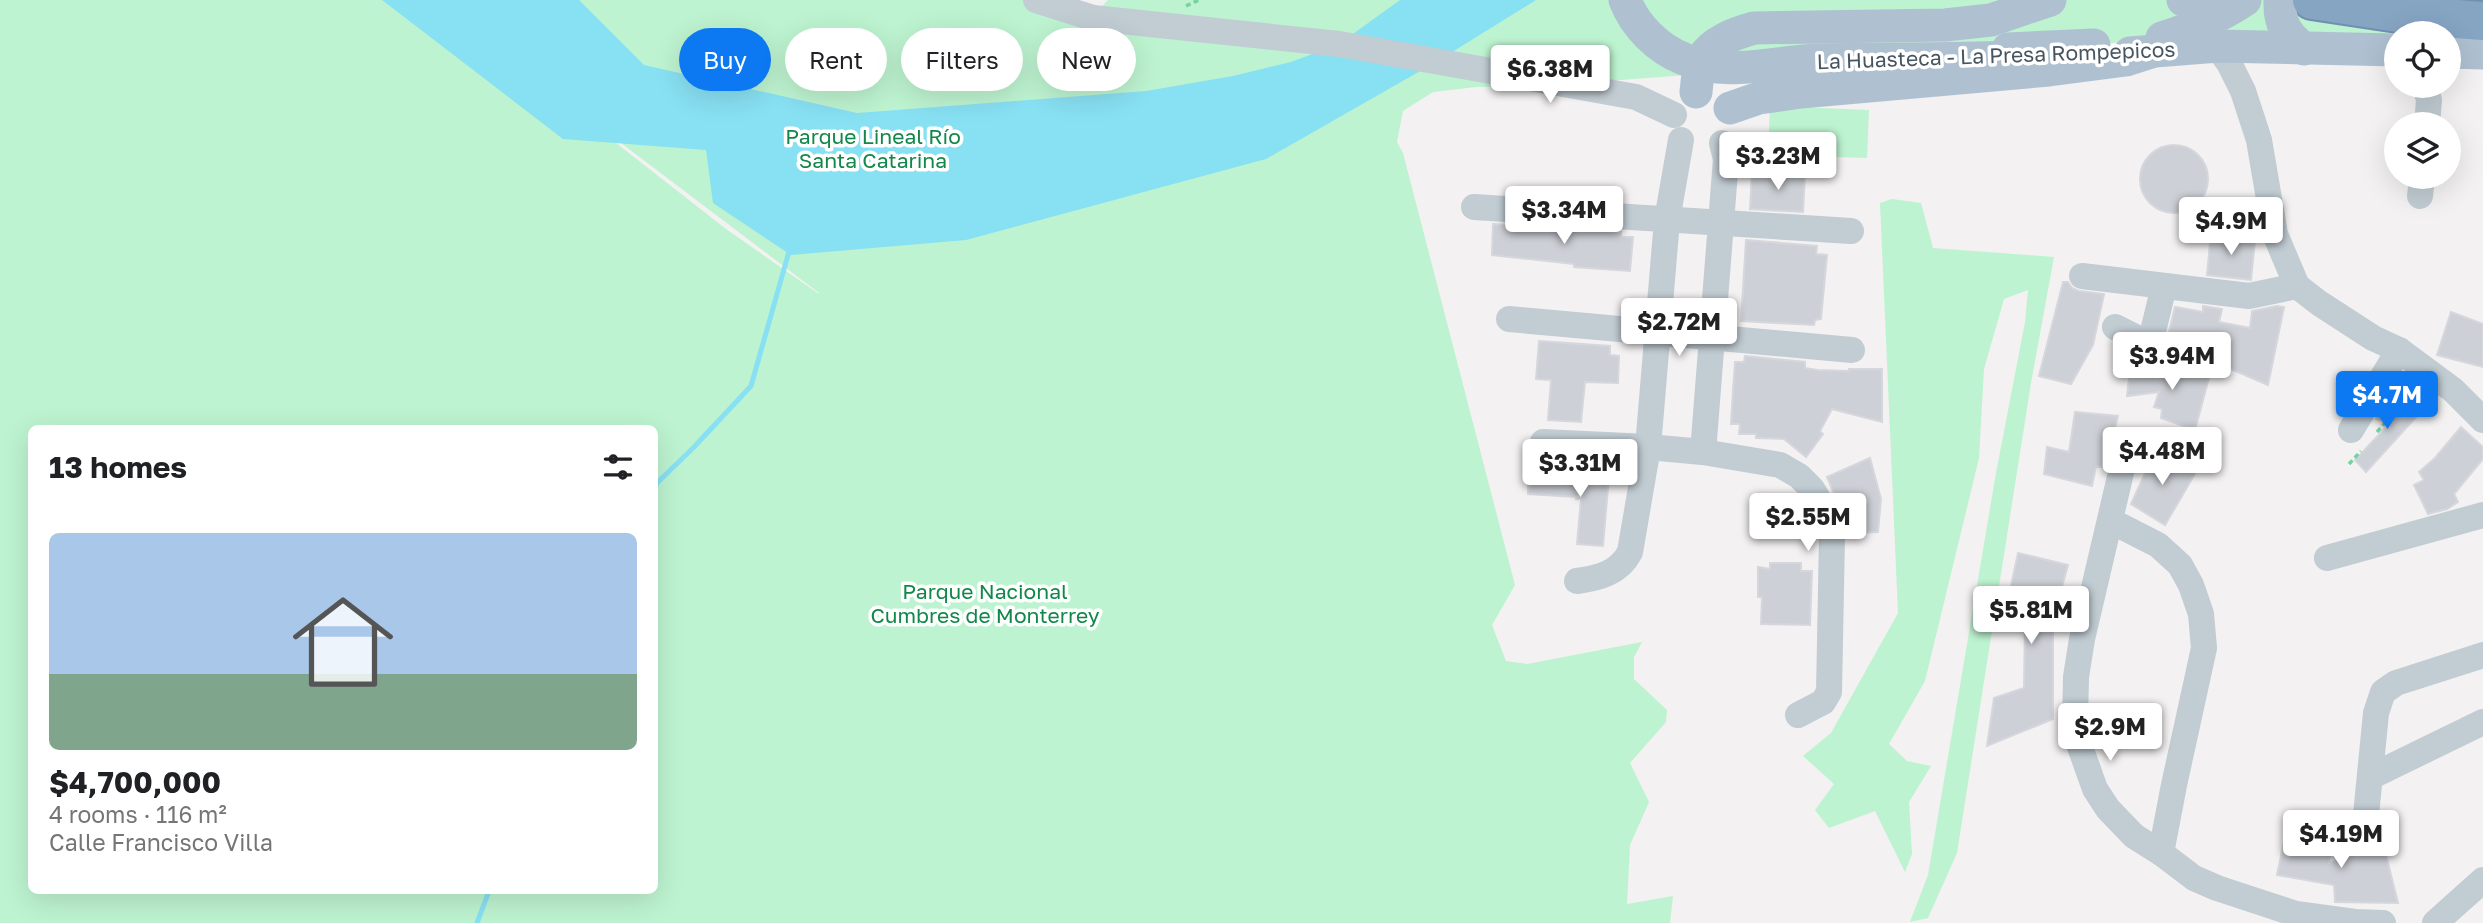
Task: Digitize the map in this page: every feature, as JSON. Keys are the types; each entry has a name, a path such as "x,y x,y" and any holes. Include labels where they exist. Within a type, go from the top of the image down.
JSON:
{"highway":[{"path":"2312,0 2406,14 2483,20"}],"main road":[{"name":"La Huasteca - La Presa Rompepicos","path":"1625,0 1642,28 1661,46 1684,60 1714,68 1815,60 1947,60 2159,39 2200,24 2304,49 2384,50"},
{"name":"La Huasteca - La Presa Rompepicos","path":"1637,0 1651,20 1689,46 1714,53 1752,55 1879,49 2008,53 2151,52 2200,24"},
{"path":"1683,115 1702,59 1712,48 1730,36 1754,28 1945,25 1991,20 2050,0"},
{"path":"2233,0 2199,4 2200,24 2232,19 2246,0"},
{"path":"2280,0 2279,17 2282,27 2304,49"},
{"path":"1730,108 1759,98 1801,92 2049,70 2126,60 2151,52"},
{"path":"2461,52 2483,53"}],"street":[{"path":"1036,0 1093,18 1339,44 1636,97 1683,115 1696,149 1714,148 1722,143 1731,127 1730,108 1716,94 1683,115 1667,220 1648,447 1630,552 1614,571 1597,578 1577,581"},
{"path":"2200,24 2243,91 2259,140 2275,234 2297,286 2373,338 2399,350 2453,390 2482,417"},
{"path":"1703,452 1726,159 1722,143"},
{"path":"1474,207 1851,231"},
{"path":"2082,276 2249,296 2297,286"},
{"path":"2150,344 2164,286"},
{"path":"1510,319 1852,350"},
{"path":"2115,327 2169,354 2202,358"},
{"path":"2365,436 2399,350"},
{"path":"1543,442 1703,452 1780,465 1800,476 1824,509 1832,536 1830,687 1823,702 1798,715"},
{"path":"2127,447 2082,639 2076,677 2075,720 2085,766 2095,789 2108,809 2134,836 2194,878 2300,918 2384,923"},
{"path":"2326,558 2483,514"},
{"path":"2111,522 2158,545 2180,565 2191,585 2201,614 2204,648 2161,853"},
{"path":"2366,815 2376,713 2383,692 2396,683 2483,655"},
{"path":"2370,778 2483,722"},
{"path":"2435,923 2483,880"}],"path":[{"path":"2349,464 2365,436 2429,373"}],"green space":[{"name":"Parque Nacional Cumbres de Monterrey","path":"0,0 1025,0 1087,22 1108,0 2483,0 2483,36 2461,34 2461,21 2384,21 2384,34 2217,35 1541,86 1476,87 1433,92 1403,111 1397,142 1403,153 1515,585 1492,625 1506,661 1527,664 1642,642 1634,657 1634,679 1667,710 1666,722 1630,763 1649,802 1630,845 1627,904 1673,896 1670,923 0,923","holes":["473,31 819,293 726,229"]},
{"path":"1770,106 1869,110 1867,158 1768,155"},
{"path":"1892,199 1921,203 1933,248 2054,257 2031,383 1957,853 1928,918 1910,922 1928,875 1996,473 2025,322 2028,290 2004,299 1984,369 1979,458 1925,681 1889,744 1907,761 1931,766 1909,802 1912,854 1905,872 1875,811 1829,828 1815,810 1834,784 1803,756 1831,733 1898,613 1880,203"}],"water":[{"path":"382,0 579,0 644,65 679,73 679,91 759,91 857,113 1146,91 1233,76 1291,62 1339,44 1400,0 1536,0 1436,62 1266,159 966,240 791,255 713,203 706,150 563,139"}],"building":[{"path":"2167,145 2181,145 2193,150 2203,160 2208,179 2203,198 2193,208 2181,213 2167,213 2155,208 2145,198 2140,186 2140,172 2145,160 2155,150"},
{"path":"1752,173 1805,175 1803,212 1750,209"},
{"path":"1493,224 1621,232 1621,237 1633,237 1630,271 1574,267 1574,264 1492,255"},
{"path":"2211,232 2255,240 2251,280 2207,275"},
{"path":"1746,240 1817,246 1816,254 1827,255 1821,319 1815,320 1814,325 1741,321"},
{"path":"2063,282 2068,282 2072,288 2079,291 2104,294 2093,345 2071,384 2039,376"},
{"path":"2203,306 2222,309 2219,322 2250,328 2252,311 2284,307 2268,385 2217,363 2217,352 2211,345 2168,336 2175,307 2203,312"},
{"path":"2451,312 2483,324 2483,367 2437,355"},
{"path":"1539,341 1610,346 1610,355 1619,356 1618,383 1585,382 1581,422 1548,420 1551,380 1536,379"},
{"path":"1745,356 1805,362 1805,368 1817,370 1882,369 1882,422 1832,409 1820,431 1823,434 1806,457 1784,439 1739,434 1740,424 1731,424 1735,362 1744,362"},
{"path":"2140,359 2167,370 2200,374 2211,370 2195,430 2161,418 2162,409 2154,407 2159,392 2127,396 2129,378 2139,378"},
{"path":"2391,393 2417,416 2366,472 2355,460 2389,424 2376,419"},
{"path":"2075,412 2118,416 2105,467 2096,467 2092,486 2044,474 2047,447 2069,452"},
{"path":"2461,427 2483,447 2483,459 2454,494 2458,502 2447,509 2428,514 2414,485 2424,480 2419,472 2435,458"},
{"path":"2155,451 2196,472 2165,525 2131,504"},
{"path":"1870,458 1881,499 1878,532 1847,533 1840,507 1827,477"},
{"path":"1590,464 1610,465 1603,546 1577,544 1581,499 1528,494 1528,471 1559,474 1558,478 1589,477"},
{"path":"2018,553 2068,565 2060,594 2065,596 2053,633 2053,719 1987,746 1994,698 2024,688 2025,622 2004,619"},
{"path":"1770,563 1801,563 1801,571 1812,571 1810,625 1761,624 1762,597 1758,597 1758,567 1770,569"},
{"path":"2285,837 2332,839 2329,863 2363,852 2361,844 2382,839 2398,903 2335,902 2334,885 2277,875"}],"waterway":[{"path":"658,482 751,386 790,248"},
{"path":"477,923 488,894"}],"park label":[{"name":"Parque Lineal Río Santa Catarina","path":"873,148"}]}
